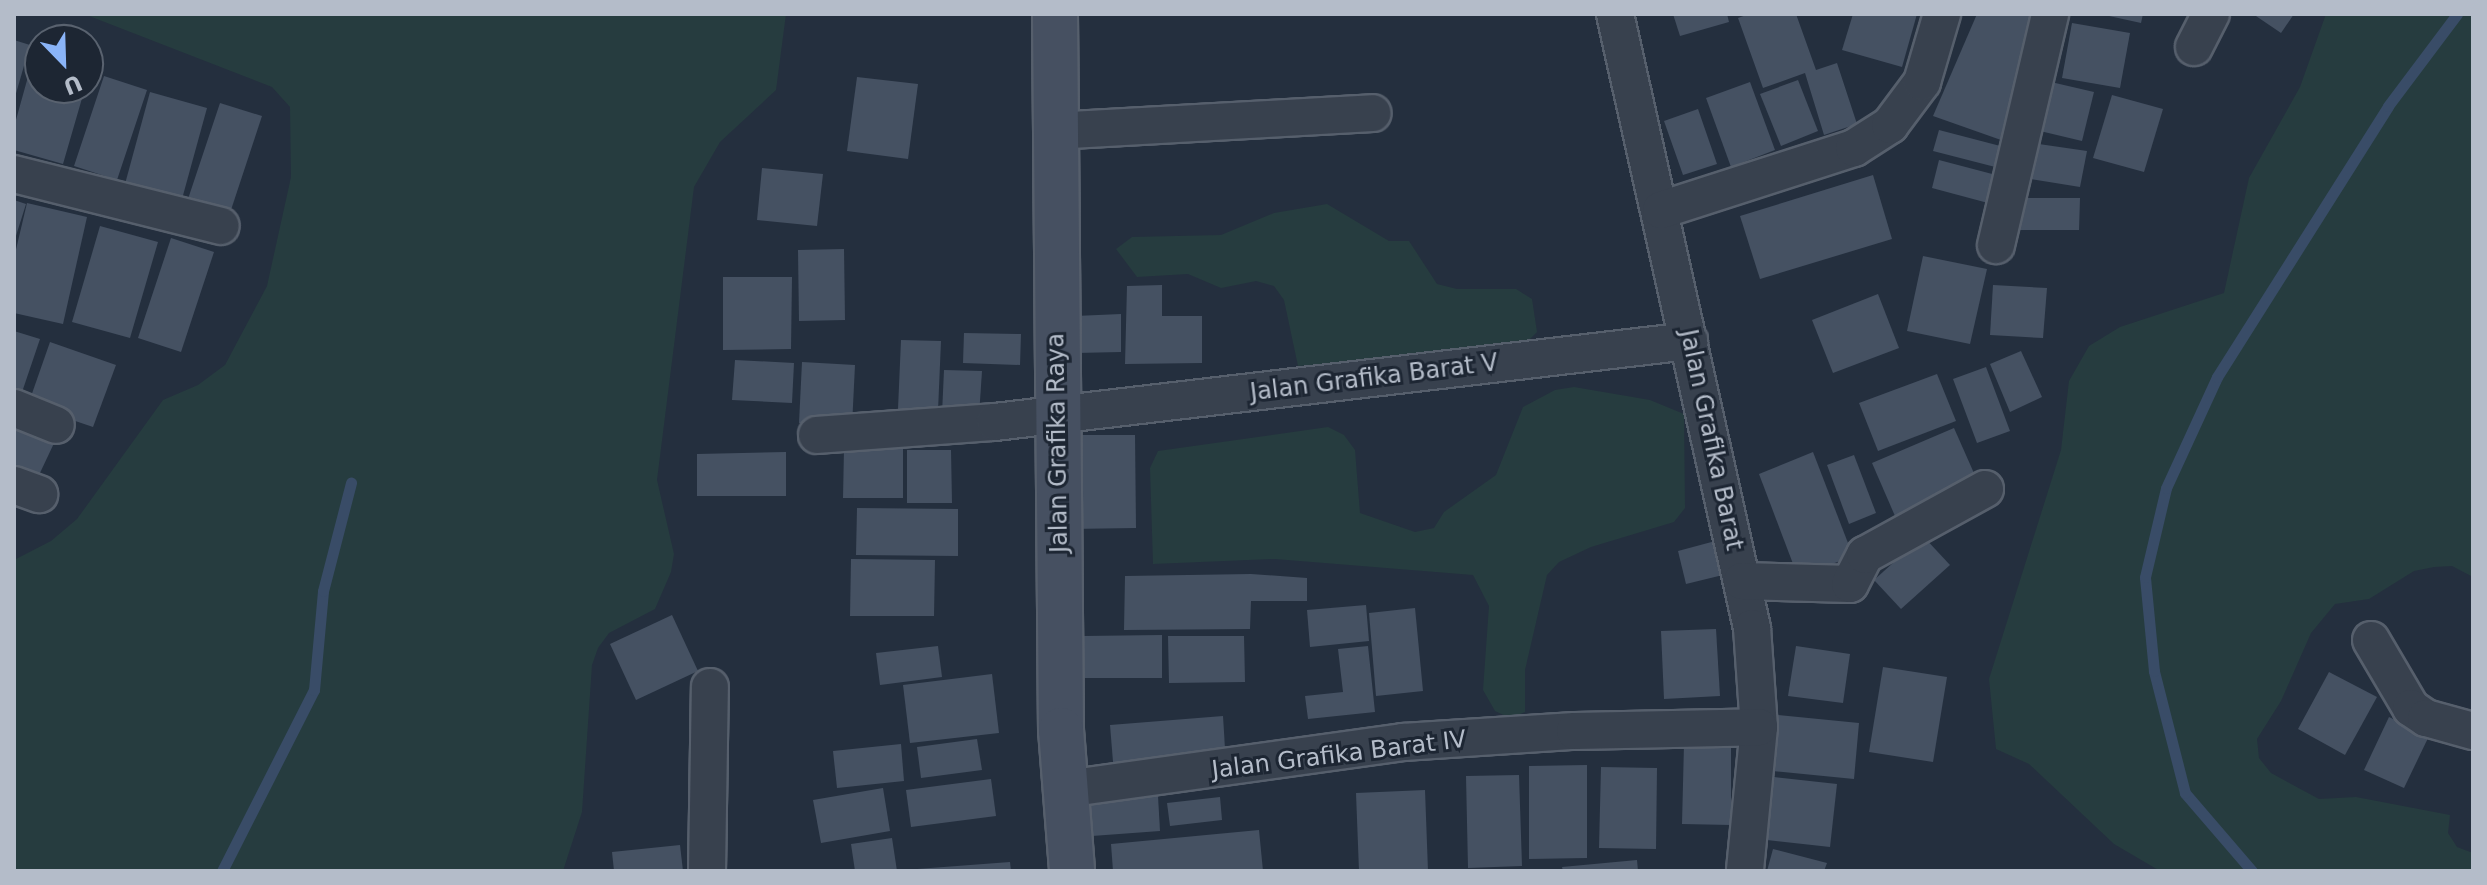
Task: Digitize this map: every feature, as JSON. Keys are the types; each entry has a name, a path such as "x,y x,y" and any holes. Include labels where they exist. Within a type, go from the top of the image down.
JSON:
{"main road":[{"name":"Jalan Grafika Raya","path":"1055,14 1053,131 1065,789 1072,871"}],"street":[{"name":"Jalan Grafika Barat","path":"1615,14 1742,581 1758,675 1759,727 1745,871"},
{"path":"1661,210 1854,148 1890,125 1922,82 1942,14"},
{"path":"1996,245 2050,14"},
{"path":"2194,47 2211,14"},
{"path":"1053,131 1372,113"},
{"path":"14,174 221,226"},
{"name":"Jalan Grafika Barat V","path":"817,435 1058,414 1689,341"},
{"path":"14,408 56,425"},
{"path":"1742,581 1850,584 1865,555 1985,489"},
{"path":"2371,640 2411,708 2426,718 2473,731"},
{"path":"707,871 710,687"},
{"name":"Jalan Grafika Barat IV","path":"1065,789 1403,742 1575,731 1759,727"}],"green space":[{"path":"84,14 786,14 776,90 720,142 694,187 657,480 674,554 671,572 655,609 609,633 598,648 592,665 582,812 563,871 14,871 14,560 51,541 77,519 163,400 198,385 225,365 267,286 291,177 290,107 272,87"},
{"path":"2326,14 2473,14 2473,577 2452,566 2434,567 2414,571 2369,599 2335,604 2311,633 2281,701 2257,739 2259,758 2271,773 2319,799 2356,797 2450,815 2448,833 2457,847 2473,853 2473,871 2160,871 2114,844 2029,764 1996,749 1989,679 2061,450 2069,381 2089,346 2120,327 2224,293 2249,178 2300,87"},
{"path":"1327,204 1389,241 1409,241 1437,284 1457,289 1516,289 1532,299 1537,332 1520,349 1298,366 1284,300 1274,286 1256,281 1221,288 1188,274 1137,277 1116,249 1132,237 1221,235 1274,213"},
{"path":"1574,387 1650,400 1684,414 1685,508 1674,522 1591,547 1559,562 1547,575 1525,670 1525,712 1510,718 1495,711 1483,690 1489,606 1473,575 1275,559 1153,564 1150,468 1158,451 1328,427 1344,435 1355,450 1360,513 1415,532 1434,528 1444,512 1496,475 1523,407 1555,390"}],"building":[{"path":"1673,14 1727,14 1729,22 1680,36"},
{"path":"1749,14 1796,14 1816,70 1837,63 1857,124 1824,135 1805,73 1763,88 1738,18"},
{"path":"1853,14 1917,14 1902,67 1842,50"},
{"path":"1977,14 2041,14 2001,140 1933,116"},
{"path":"2100,14 2143,14 2141,23"},
{"path":"2253,14 2294,14 2281,33"},
{"path":"2072,23 2130,33 2120,88 2062,78"},
{"path":"14,40 24,43 24,66 14,96"},
{"path":"104,76 147,90 117,180 74,166 95,104 104,104"},
{"path":"857,77 918,84 908,159 847,151"},
{"path":"1798,80 1818,131 1781,146 1760,94"},
{"path":"1750,82 1775,150 1731,167 1706,98"},
{"path":"2051,82 2094,92 2082,141 2040,131"},
{"path":"24,91 24,104 80,104 63,164 14,150 14,127"},
{"path":"150,92 207,108 182,199 125,184"},
{"path":"2112,95 2163,109 2144,172 2093,158"},
{"path":"220,103 262,116 229,216 187,202"},
{"path":"1698,109 1717,164 1683,175 1664,121"},
{"path":"1939,130 2008,148 2003,169 1933,151"},
{"path":"2025,142 2087,151 2080,187 2019,177"},
{"path":"1939,160 1996,175 1988,203 1932,188"},
{"path":"762,168 823,174 817,226 757,220"},
{"path":"1873,175 1892,239 1760,279 1740,216"},
{"path":"2016,198 2080,198 2079,230 2016,230"},
{"path":"14,200 26,204 15,239 14,239"},
{"path":"27,203 87,217 63,324 14,313 14,258"},
{"path":"100,226 158,242 130,338 72,322"},
{"path":"171,238 214,252 181,352 138,338"},
{"path":"844,249 845,320 799,321 798,250"},
{"path":"1923,256 1987,269 1970,344 1907,331"},
{"path":"723,277 792,277 791,349 723,350"},
{"path":"1162,285 1162,316 1202,316 1202,363 1125,364 1127,286"},
{"path":"1993,285 2047,288 2043,338 1990,335"},
{"path":"1878,294 1899,348 1833,373 1812,320"},
{"path":"1121,314 1121,352 1076,353 1075,316"},
{"path":"14,331 40,339 19,401 14,399"},
{"path":"964,333 1021,334 1020,365 963,363"},
{"path":"901,340 941,341 938,411 898,409"},
{"path":"50,342 116,365 93,427 28,405"},
{"path":"2021,351 2042,397 2010,412 1990,364"},
{"path":"735,360 794,363 792,403 732,400"},
{"path":"802,362 855,365 852,426 799,423"},
{"path":"1986,367 2010,431 1977,443 1953,379"},
{"path":"944,370 982,371 979,416 942,414"},
{"path":"1937,374 1956,421 1878,451 1859,403"},
{"path":"14,421 56,439 39,475 14,464"},
{"path":"1954,428 1977,480 1895,516 1872,463"},
{"path":"1069,435 1135,435 1136,528 1070,529"},
{"path":"844,449 903,449 903,498 843,498"},
{"path":"907,450 951,450 952,503 907,503"},
{"path":"786,452 786,496 697,496 697,454"},
{"path":"1813,452 1853,556 1798,577 1759,474"},
{"path":"1854,455 1876,513 1849,524 1827,465"},
{"path":"857,508 958,509 958,556 856,555"},
{"path":"1923,536 1950,565 1901,609 1874,580"},
{"path":"1719,540 1727,574 1686,584 1678,551"},
{"path":"851,559 935,560 934,616 850,616"},
{"path":"1251,574 1307,578 1307,601 1251,601 1250,629 1124,630 1125,576"},
{"path":"1366,605 1369,641 1310,647 1307,610"},
{"path":"1415,608 1423,691 1376,696 1369,613"},
{"path":"672,615 698,671 636,700 610,644"},
{"path":"1716,629 1720,696 1664,699 1661,631"},
{"path":"1162,635 1162,678 1083,678 1083,636"},
{"path":"1168,636 1244,636 1245,682 1169,683"},
{"path":"938,646 942,677 880,685 876,653"},
{"path":"1368,646 1375,712 1308,719 1305,696 1343,692 1338,649"},
{"path":"1796,646 1850,654 1843,703 1788,696"},
{"path":"1883,667 1947,677 1933,762 1869,752"},
{"path":"2329,672 2377,697 2345,755 2298,729"},
{"path":"992,674 999,733 910,743 903,685"},
{"path":"1778,715 1859,723 1854,779 1772,771"},
{"path":"1223,716 1226,765 1114,774 1110,725"},
{"path":"2389,717 2429,736 2404,788 2364,770"},
{"path":"977,739 982,770 921,778 917,747"},
{"path":"901,744 904,781 837,788 833,751"},
{"path":"1684,744 1731,745 1731,825 1682,824"},
{"path":"1587,765 1587,858 1529,859 1529,766"},
{"path":"1601,767 1657,768 1656,849 1599,848"},
{"path":"1519,775 1522,866 1468,868 1466,776"},
{"path":"1774,777 1837,784 1830,847 1767,840"},
{"path":"991,779 996,816 911,827 906,790"},
{"path":"883,788 890,831 821,843 813,800"},
{"path":"1425,790 1428,871 1359,871 1356,793"},
{"path":"1158,796 1160,831 1092,836 1090,802"},
{"path":"1220,797 1222,820 1170,826 1167,803"},
{"path":"1259,830 1263,871 1113,871 1111,844"},
{"path":"892,838 897,871 855,871 851,844"},
{"path":"680,845 683,871 614,871 612,852"},
{"path":"1773,849 1827,863 1824,871 1767,871"},
{"path":"1637,860 1638,871 1563,871 1562,867"},
{"path":"1010,862 1011,871 917,871 917,869"}],"waterway":[{"path":"2252,871 2185,793 2154,671 2145,577 2166,488 2217,377 2388,106 2457,14"},
{"path":"222,871 314,690 323,591 351,483"}]}
